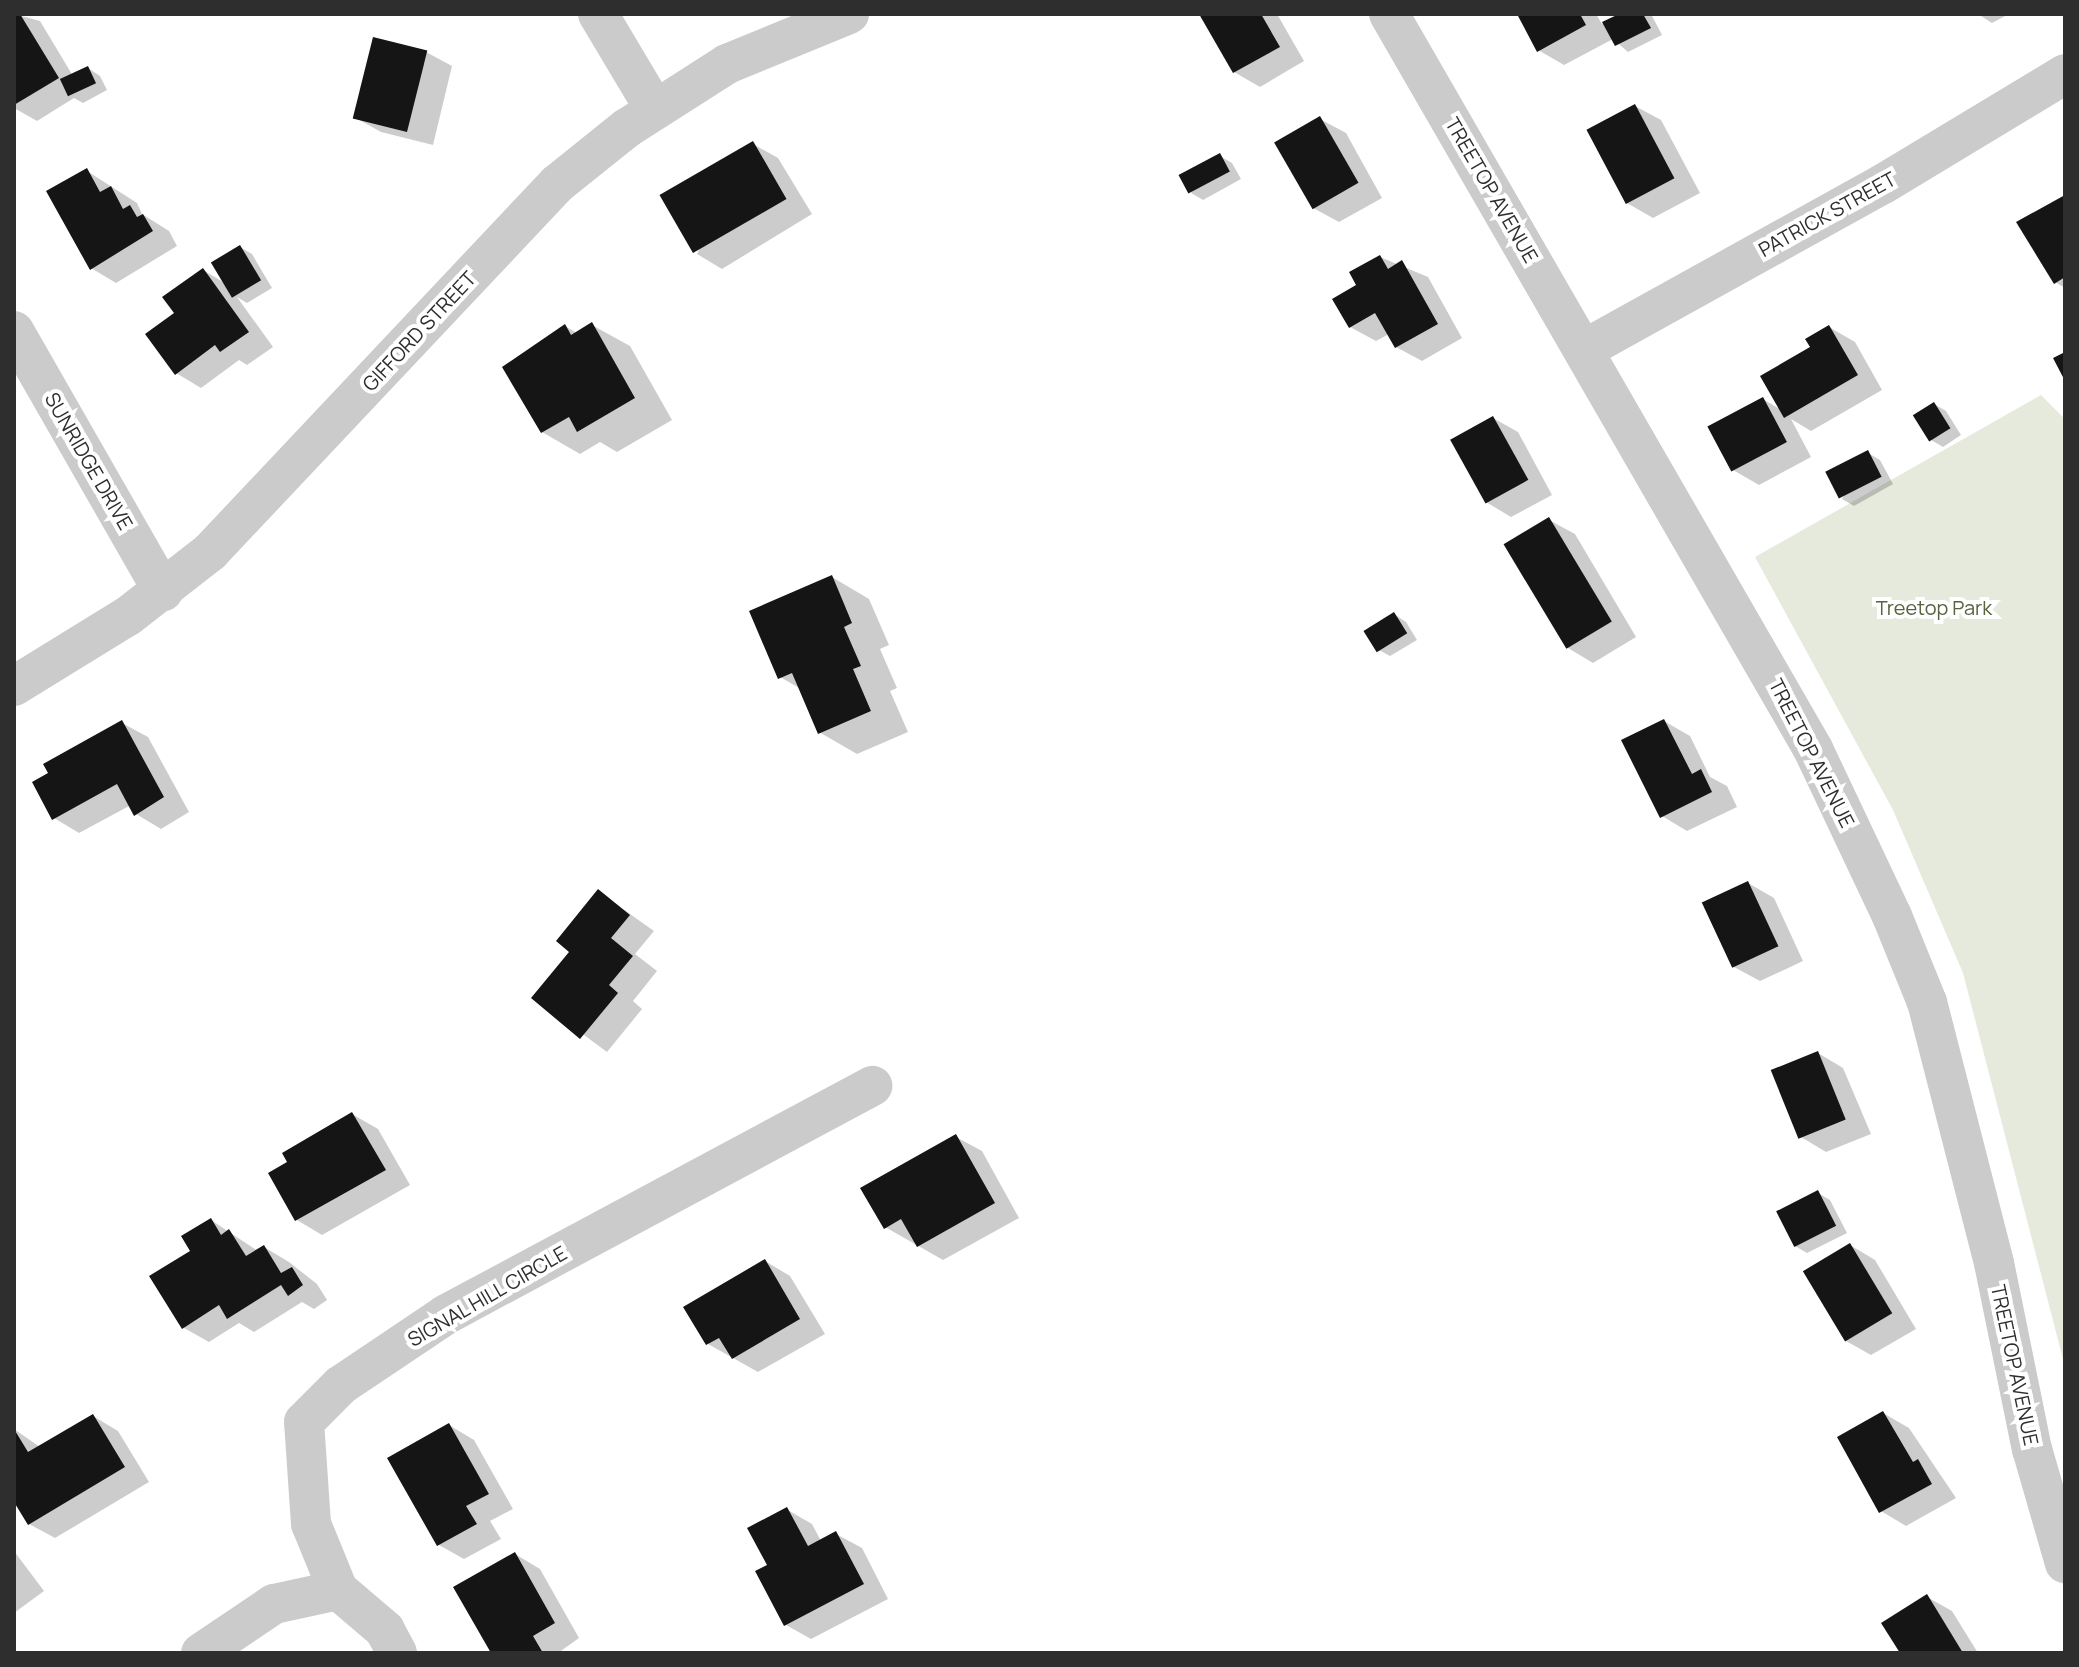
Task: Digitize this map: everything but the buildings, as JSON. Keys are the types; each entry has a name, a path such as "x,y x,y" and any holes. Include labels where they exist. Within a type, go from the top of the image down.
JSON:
{"street":[{"path":"598,14 654,108"},
{"name":"GIFFORD STREET","path":"14,686 163,591 255,509 557,184 654,108 761,47 849,14"},
{"name":"TREETOP AVENUE","path":"1389,14 1813,749 1927,1002 1994,1263 2032,1449 2065,1563"},
{"name":"PATRICK STREET","path":"1585,349 1883,184 2065,74"},
{"name":"SUNRIDGE DRIVE","path":"14,331 163,591"},
{"name":"SIGNAL HILL CIRCLE","path":"397,1653 385,1630 338,1590 311,1524 304,1422 341,1385 445,1315 872,1086"},
{"path":"201,1653 274,1604 338,1590"}],"green space":[{"name":"Treetop Park","path":"2041,395 2065,419 2065,1367 1963,973 1893,810 1755,557"}]}
